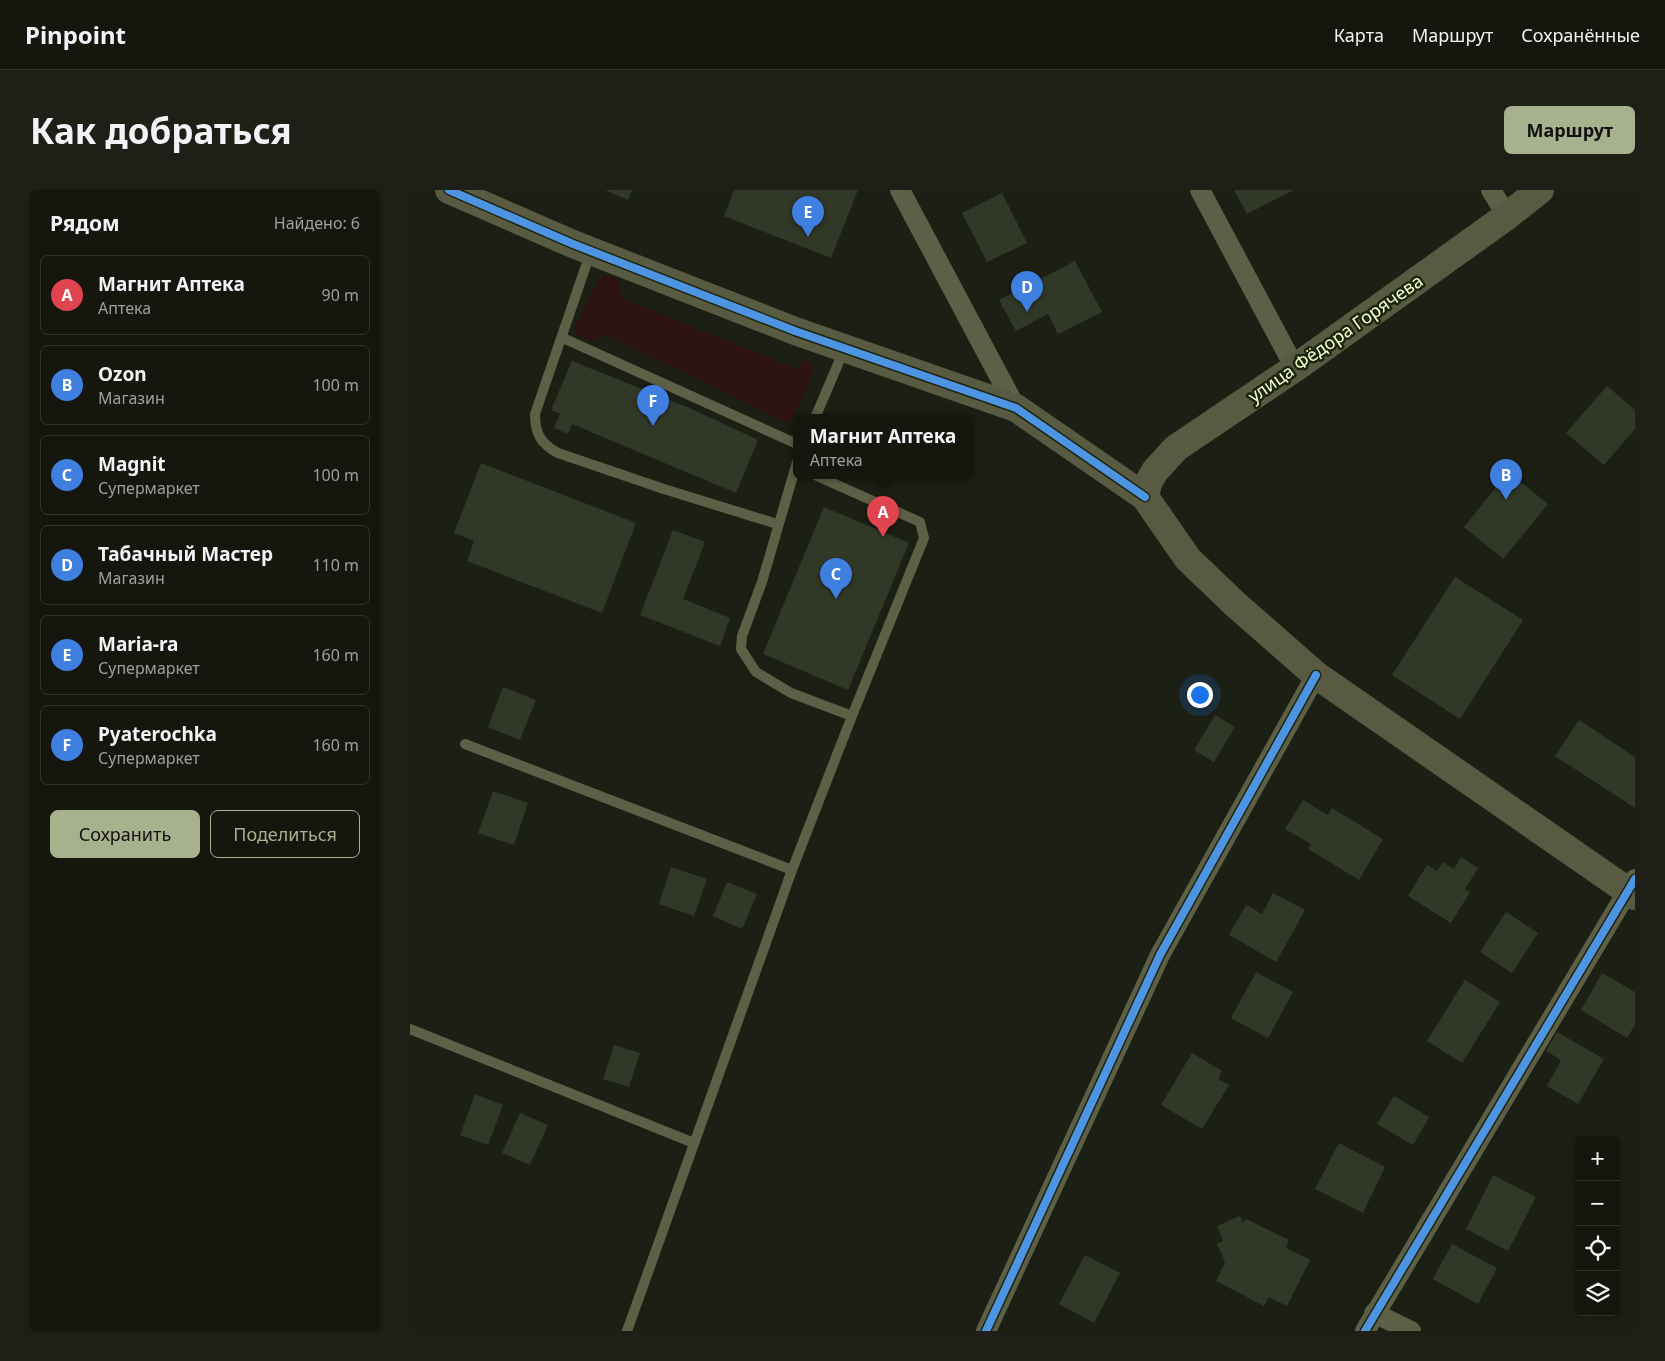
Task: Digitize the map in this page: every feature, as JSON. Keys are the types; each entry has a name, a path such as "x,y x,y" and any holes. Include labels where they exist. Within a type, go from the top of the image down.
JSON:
{"main road":[{"path":"449,190 591,250 845,349 1016,408 1145,498 1188,559 1235,604 1316,675 1633,889"},
{"name":"улица Фёдора Горячева","path":"1145,498 1148,483 1155,471 1176,448 1295,368 1507,216 1540,190"}],"street":[{"path":"900,190 1016,408"},
{"path":"1200,190 1295,368"},
{"path":"1491,190 1507,216"},
{"path":"986,1331 1160,955 1316,675"},
{"path":"1364,1331 1633,889"},
{"path":"1374,1313 1411,1331"}],"lane":[{"path":"591,250 563,338 535,414 535,426 538,437 547,447 664,489 777,524"},
{"path":"563,338 793,442"},
{"path":"818,414 845,349"},
{"path":"793,474 777,524 762,582 742,636 741,650 756,672 792,692 852,716"},
{"path":"627,1331 792,870 924,538 920,522 824,479"},
{"path":"464,744 792,870"},
{"path":"410,1029 694,1143"}],"shaded area":[{"path":"606,276 616,279 621,287 619,297 797,369 805,360 812,364 813,374 790,424 604,334 593,341 576,336 574,328 598,280"}],"building":[{"path":"605,190 632,190 628,200"},
{"path":"734,190 858,190 831,258 724,216"},
{"path":"1234,190 1294,190 1247,214"},
{"path":"1002,193 1027,243 987,262 962,213"},
{"path":"1075,261 1102,312 1058,334 1048,314 1016,331 999,300"},
{"path":"572,361 694,410 758,440 736,493 572,424 568,434 554,428 560,414 551,410"},
{"path":"1607,386 1635,410 1635,429 1604,465 1566,433"},
{"path":"481,463 636,523 602,613 467,561 474,541 454,533"},
{"path":"1508,472 1548,504 1503,559 1464,527"},
{"path":"824,507 909,543 848,690 763,654"},
{"path":"673,530 705,542 683,599 730,618 720,646 640,615"},
{"path":"1455,577 1523,620 1460,719 1392,675"},
{"path":"503,687 536,700 520,740 488,727"},
{"path":"1215,715 1235,727 1214,762 1194,750"},
{"path":"1579,720 1635,757 1635,808 1555,756"},
{"path":"493,791 528,803 514,845 478,833"},
{"path":"1303,800 1328,815 1332,808 1383,839 1359,880 1308,849 1311,844 1285,829"},
{"path":"1461,857 1478,868 1465,889 1470,892 1451,923 1408,896 1427,865 1437,871 1443,862 1454,869"},
{"path":"671,867 707,879 694,916 659,904"},
{"path":"727,882 757,894 742,929 713,916"},
{"path":"1273,893 1305,910 1276,962 1229,935 1246,905 1262,914"},
{"path":"1506,912 1538,933 1512,973 1480,952"},
{"path":"1256,972 1293,992 1268,1038 1231,1018"},
{"path":"1602,973 1635,992 1635,1025 1627,1038 1581,1010"},
{"path":"1465,980 1500,1002 1462,1063 1427,1041"},
{"path":"1557,1032 1604,1059 1578,1104 1547,1086 1561,1060 1546,1051"},
{"path":"614,1045 640,1053 629,1087 603,1079"},
{"path":"1192,1053 1222,1071 1218,1079 1229,1085 1202,1129 1161,1105"},
{"path":"475,1094 503,1105 488,1145 460,1135"},
{"path":"1394,1096 1429,1117 1413,1145 1377,1124"},
{"path":"520,1113 548,1125 530,1165 502,1153"},
{"path":"1339,1143 1385,1167 1363,1213 1315,1189"},
{"path":"1493,1175 1536,1197 1508,1251 1466,1229"},
{"path":"1240,1216 1243,1223 1246,1219 1289,1240 1286,1248 1310,1260 1287,1306 1269,1297 1264,1306 1216,1281 1225,1262 1217,1244 1223,1241 1217,1226"},
{"path":"1452,1244 1497,1268 1478,1304 1433,1279"},
{"path":"1085,1255 1120,1273 1094,1323 1059,1304"}],"cycle path":[{"path":"449,190 573,244 795,331 1016,408 1145,497"},
{"path":"986,1331 1160,955 1316,675"},
{"path":"1365,1331 1635,879"}],"place":[{"name":"Maria-ra","path":"808,237"},
{"name":"Табачный Мастер","path":"1027,312"},
{"name":"Pyaterochka","path":"653,426"},
{"name":"Ozon","path":"1506,500"},
{"name":"Магнит Аптека","path":"883,537"},
{"name":"Magnit","path":"836,599"}]}
